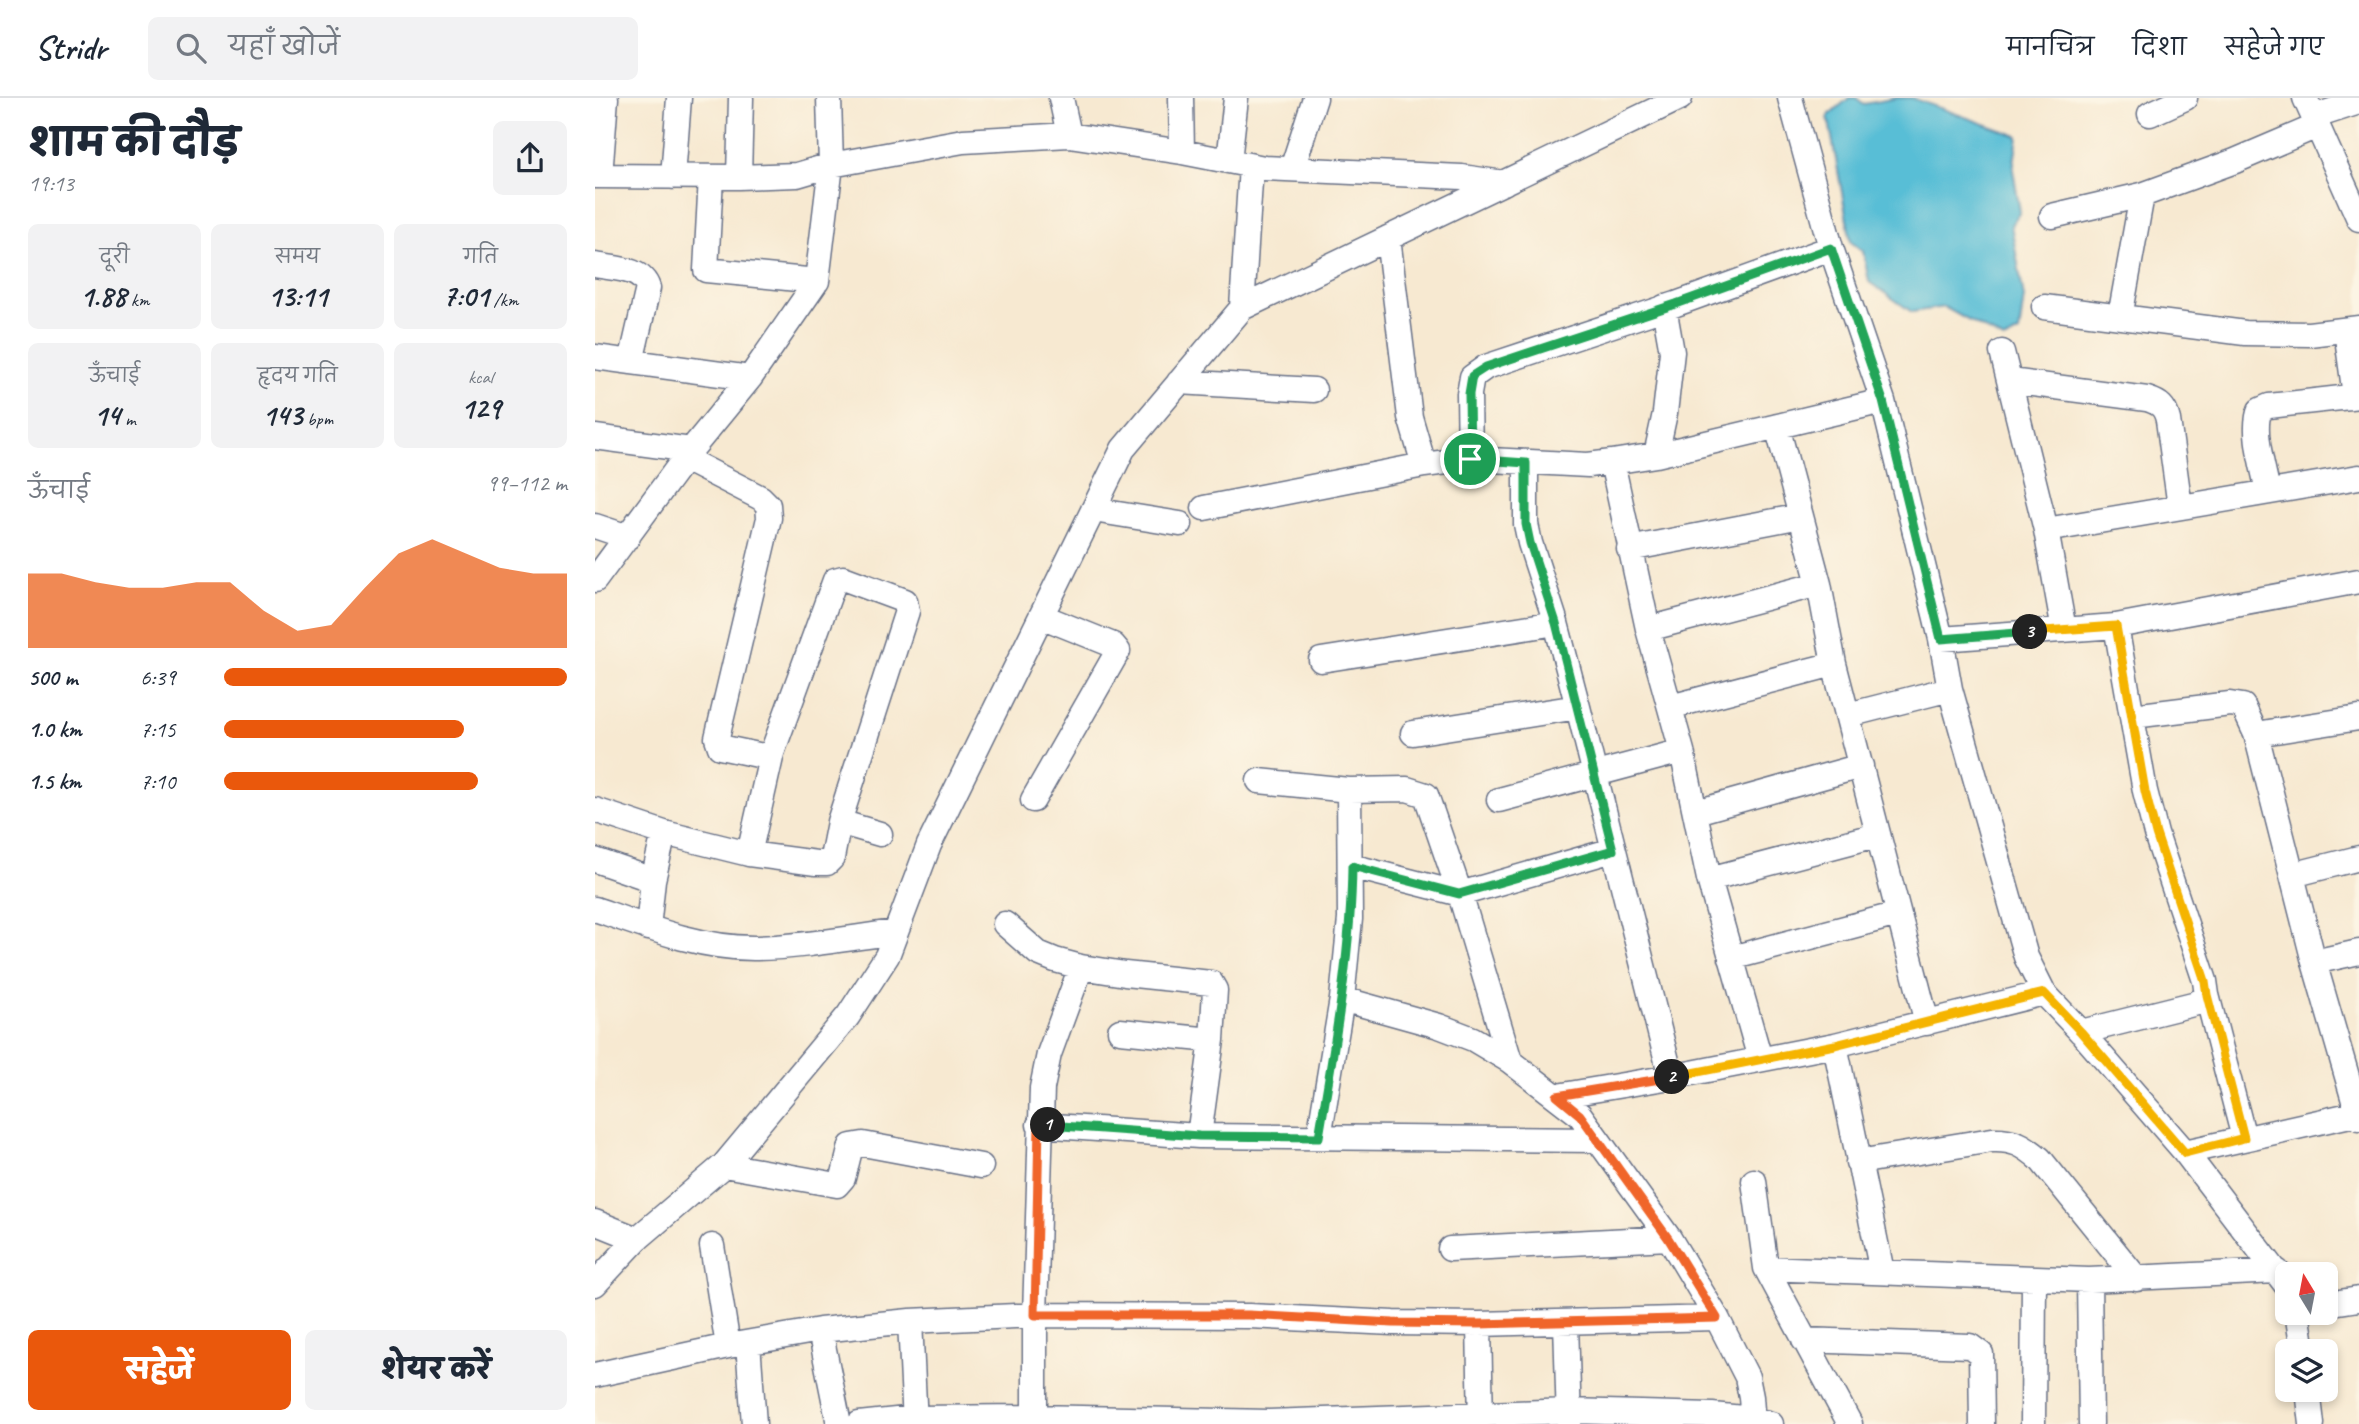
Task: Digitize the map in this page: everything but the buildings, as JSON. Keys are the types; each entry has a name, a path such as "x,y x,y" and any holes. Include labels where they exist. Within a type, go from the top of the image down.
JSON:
{"street":[{"path":"607,98 597,176 797,175 831,165 963,141 1069,135 1291,169 1462,177 1504,183"},
{"path":"673,177 679,98"},
{"path":"739,177 741,98"},
{"path":"595,580 688,455 750,378 817,281 831,165 829,98"},
{"path":"1061,98 1069,135"},
{"path":"1181,98 1182,152"},
{"path":"1235,98 1240,163 1242,308"},
{"path":"1291,169 1315,98"},
{"path":"595,1284 637,1239 724,1165 848,1016 887,956 929,845 1123,449 1242,308 1681,98"},
{"path":"1790,98 1831,248 1883,401 1941,639 1950,689 2015,924 2027,957 2044,993 2185,1153 2275,1269"},
{"path":"2150,114 2185,98"},
{"path":"2052,216 2142,195 2235,161 2312,114 2359,102"},
{"path":"2312,114 2359,219"},
{"path":"711,177 706,270 817,281"},
{"path":"2120,317 2142,195"},
{"path":"1388,238 1411,416 1424,465"},
{"path":"1470,459 1469,394 1472,376 1486,367 1831,248"},
{"path":"595,265 638,273 645,278 648,288 631,362"},
{"path":"1656,455 1665,414 1672,352 1670,305"},
{"path":"2044,307 2256,334 2309,334 2352,329 2357,396 2269,406 2260,410 2256,418 2256,429 2268,492"},
{"path":"2002,352 2046,530 2064,629"},
{"path":"595,357 750,378"},
{"path":"2010,381 2159,402 2165,409 2168,420 2181,507"},
{"path":"1179,382 1314,390"},
{"path":"1204,508 1424,465 1470,459 1588,465 1612,462 1656,455 1883,401"},
{"path":"1777,426 1819,584 1834,664 1927,1023"},
{"path":"595,437 688,455 761,498 768,505 769,518 717,744 725,749 763,756 772,753"},
{"path":"1612,462 1629,549 1682,751 1709,879 1760,1059"},
{"path":"1526,463 1526,524 1530,543 1556,623 1671,1077"},
{"path":"2046,530 2359,477"},
{"path":"1093,510 1180,524"},
{"path":"1629,549 1801,516"},
{"path":"595,526 628,537"},
{"path":"595,810 664,833 749,854 827,863 832,858 839,822 907,611 905,601 843,579 835,580 772,753 749,854"},
{"path":"1941,639 2116,626 2359,581"},
{"path":"1648,629 1819,584"},
{"path":"1033,800 1118,651 1113,645 1041,616"},
{"path":"1321,660 1556,623"},
{"path":"2116,626 2145,791 2156,834 2205,981 2244,1138"},
{"path":"1669,707 1834,664"},
{"path":"1847,715 1950,689"},
{"path":"2133,716 2237,704 2243,706 2248,714 2256,734 2314,962 2359,1115 2185,1153"},
{"path":"1413,733 1578,707"},
{"path":"2256,734 2359,718"},
{"path":"1499,800 1682,751"},
{"path":"1696,812 1861,766"},
{"path":"1259,781 1349,790 1408,789 1426,795 1510,1061"},
{"path":"1319,1137 1342,999 1350,919 1352,866 1349,790"},
{"path":"839,822 880,834"},
{"path":"647,928 653,880 664,833"},
{"path":"1709,879 1877,835"},
{"path":"1352,866 1459,894 1613,850"},
{"path":"2292,875 2359,858"},
{"path":"595,860 653,880"},
{"path":"595,909 647,928 715,944 754,948 896,932"},
{"path":"1731,958 1898,914"},
{"path":"1005,924 1038,953 1081,967 1211,983 1215,990 1212,1040 1199,1136"},
{"path":"2314,962 2359,952"},
{"path":"1035,1417 1039,1125 1042,1088 1047,1062 1081,967"},
{"path":"1557,1096 1835,1045 2044,993"},
{"path":"2081,1032 2197,1003 2207,995"},
{"path":"859,1424 1035,1417 1062,1421 1222,1423 1570,1417 1759,1422 1747,1377 1717,1318 1668,1238 1580,1115 1510,1061 1473,1039 1439,1026 1342,999"},
{"path":"1120,1031 1212,1040"},
{"path":"1835,1045 1882,1272"},
{"path":"1039,1125 1199,1136 1598,1140"},
{"path":"1858,1162 1992,1140 2008,1139 2026,1146 2040,1159 2137,1279"},
{"path":"724,1165 837,1185 843,1178 851,1146 863,1144 981,1166"},
{"path":"1754,1181 1766,1268 1850,1424"},
{"path":"595,1222 637,1239"},
{"path":"1450,1249 1668,1238"},
{"path":"712,1246 738,1345 754,1424"},
{"path":"1766,1268 2034,1279 2275,1278"},
{"path":"2033,1424 2034,1279"},
{"path":"2089,1280 2091,1424"},
{"path":"2338,1302 2359,1298"},
{"path":"595,1375 820,1330 910,1321 1035,1315 1249,1315 1393,1323 1479,1324 1717,1318"},
{"path":"910,1321 915,1421"},
{"path":"1566,1322 1570,1417"},
{"path":"1479,1324 1481,1418"},
{"path":"820,1330 839,1424"},
{"path":"1804,1340 1970,1346 1980,1354 1982,1424"},
{"path":"2309,1402 2312,1424"}],"water":[{"path":"1849,98 1856,98 1864,104 1912,98 2018,136 2013,170 2020,212 2011,225 2024,298 2019,332 2004,340 1944,307 1912,312 1869,282 1863,251 1851,242 1828,116"}],"route":[{"path":"1831,248 1883,401 1941,639 2116,626 2145,791 2156,834 2205,981 2244,1138 2185,1153 2044,993 1835,1045 1557,1096 1580,1115 1668,1238 1717,1318 1479,1324 1393,1323 1249,1315 1035,1315 1039,1125 1199,1136 1319,1137 1342,999 1352,866 1459,894 1613,850 1556,623 1530,543 1526,524 1526,463 1470,459 1469,394 1472,376 1486,367 1676,304 1831,248"}]}
